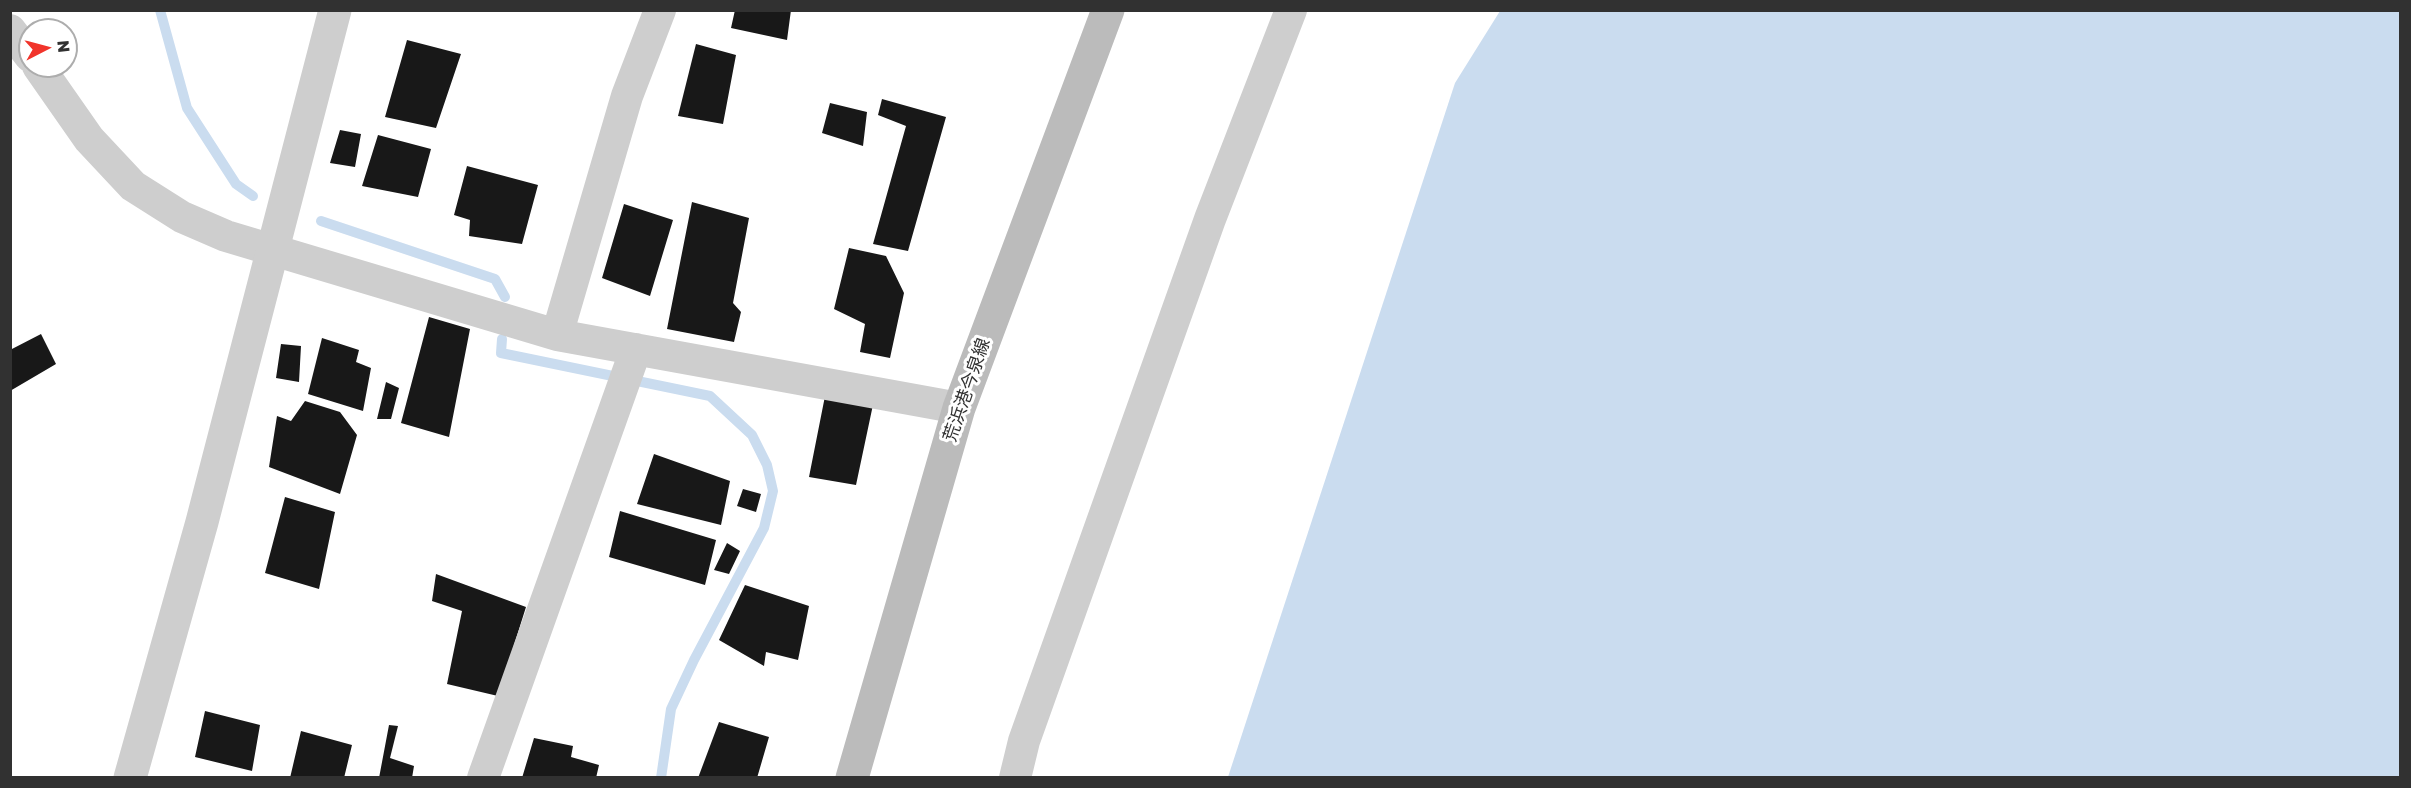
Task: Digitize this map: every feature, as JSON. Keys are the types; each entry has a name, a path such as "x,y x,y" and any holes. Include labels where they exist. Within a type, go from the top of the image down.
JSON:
{"main road":[{"name":"荒浜港今泉線","path":"852,777 959,408 1108,10"}],"street":[{"path":"130,777 202,522 335,10"},
{"path":"557,335 627,96 660,10"},
{"path":"1015,777 1024,741 1210,219 1291,10"},
{"path":"46,78 89,139 133,186 182,217 226,236 557,335 629,368 959,408"},
{"path":"483,777 629,368"}],"water":[{"path":"1500,11 2400,11 2400,777 1228,777 1455,83"}],"building":[{"path":"735,10 791,10 787,40 731,28"},
{"path":"407,40 461,54 436,128 385,117"},
{"path":"696,44 736,55 723,124 678,116"},
{"path":"882,99 946,117 908,251 873,244 906,126 878,115"},
{"path":"830,103 867,112 863,146 822,133"},
{"path":"340,130 361,134 355,167 330,163"},
{"path":"378,135 431,149 418,197 362,186"},
{"path":"467,166 538,185 522,244 469,236 470,220 454,215"},
{"path":"692,202 749,218 733,303 741,312 734,342 667,329"},
{"path":"624,204 673,220 650,296 602,278"},
{"path":"849,248 886,256 904,293 890,358 860,352 865,324 834,309"},
{"path":"429,317 470,329 449,437 401,423"},
{"path":"41,334 56,364 10,391 10,350"},
{"path":"322,338 359,350 356,362 371,368 363,411 308,394"},
{"path":"281,344 301,346 299,382 276,378"},
{"path":"386,382 399,388 391,419 377,419"},
{"path":"826,391 874,400 856,485 809,477"},
{"path":"305,401 340,412 357,435 340,494 269,467 277,416 291,421"},
{"path":"654,454 730,481 721,525 637,504"},
{"path":"743,489 761,494 756,512 737,506"},
{"path":"285,497 335,512 319,589 265,573"},
{"path":"620,511 716,540 705,585 609,557"},
{"path":"727,543 740,551 729,574 714,570"},
{"path":"436,574 526,607 498,696 447,684 462,611 432,601"},
{"path":"745,585 809,606 798,660 766,652 764,666 719,640"},
{"path":"205,711 260,725 252,771 195,757"},
{"path":"719,722 769,737 757,778 698,778"},
{"path":"389,725 398,726 390,758 414,766 412,778 379,778"},
{"path":"301,731 352,745 344,778 290,778"},
{"path":"534,738 573,746 571,757 599,765 596,778 522,778"}],"waterway":[{"path":"160,10 187,108 236,184 253,196"},
{"path":"321,221 495,279 505,297"},
{"path":"502,339 501,353 710,396 752,435 767,465 773,491 764,528 694,660 671,709 661,778"}]}
